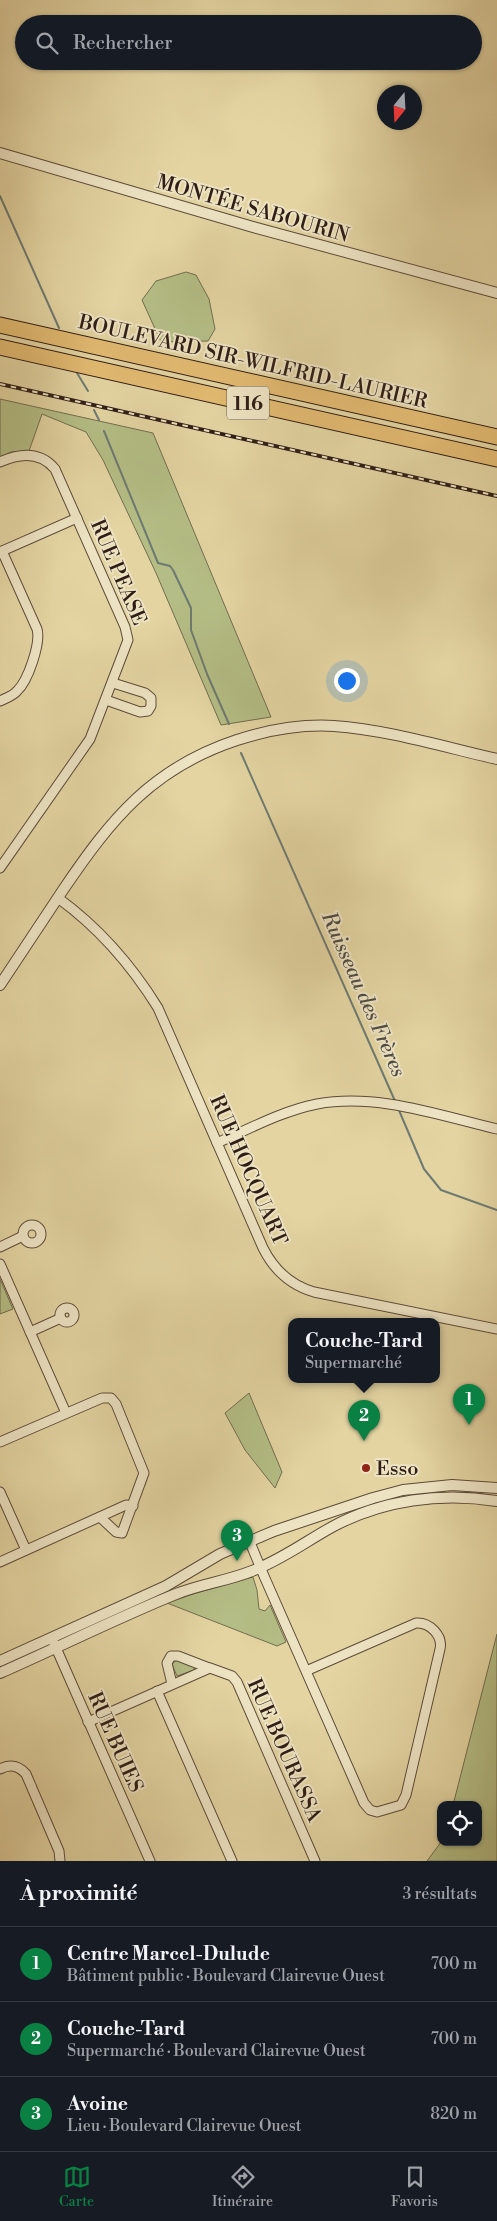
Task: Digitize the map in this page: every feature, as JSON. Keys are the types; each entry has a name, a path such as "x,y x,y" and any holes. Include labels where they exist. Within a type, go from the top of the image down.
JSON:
{"highway":[{"name":"BOULEVARD SIR-WILFRID-LAURIER","path":"0,325 497,437"},
{"name":"BOULEVARD SIR-WILFRID-LAURIER","path":"0,347 497,459"}],"street":[{"name":"MONTÉE SABOURIN","path":"0,153 253,227 497,293"},
{"name":"RUE PEASE","path":"0,462 25,455 36,456 47,461 57,473 127,634 127,647 90,739 3,856 0,868"},
{"path":"0,701 22,687 37,649 39,638 37,629 1,552 77,518"},
{"path":"106,700 140,712 146,712 151,706 152,700 147,694 113,683"},
{"path":"0,985 4,971 58,898 98,839 133,800 162,777 220,746 246,737 295,727 332,726 376,732 497,759"},
{"name":"RUE HOCQUART","path":"58,898 68,905 114,949 151,997 169,1032 265,1253 275,1268 292,1283 314,1292 497,1329"},
{"path":"217,1142 290,1112 316,1104 347,1100 376,1102 497,1129"},
{"path":"0,1247 23,1236"},
{"path":"0,1264 66,1413"},
{"path":"30,1332 61,1318"},
{"path":"0,1442 104,1397 110,1397 114,1401 144,1470 144,1478 121,1533 116,1532 100,1517"},
{"path":"0,1661 166,1586 220,1554 249,1540 394,1492 443,1486 497,1488"},
{"path":"0,1492 26,1550"},
{"path":"393,1504 394,1492"},
{"path":"0,1673 176,1594 261,1567 280,1558 340,1522 393,1504 441,1498 497,1500"},
{"path":"0,1562 126,1505 133,1506"},
{"path":"249,1540 306,1671 364,1803 370,1810 377,1812 400,1806 406,1795 440,1649 440,1637 427,1625 416,1623 306,1671"},
{"name":"RUE BUIES","path":"52,1637 150,1861"},
{"name":"RUE BOURASSA","path":"172,1684 167,1663 171,1656 178,1656 230,1675 235,1679 315,1861"},
{"path":"88,1722 209,1668"},
{"path":"157,1691 232,1861"},
{"path":"0,1768 13,1766 20,1768 26,1774 59,1851 60,1861"}],"green space":[{"path":"186,272 196,275 209,299 215,329 208,341 161,342 142,300 156,281"},
{"path":"0,399 153,433 271,717 221,725 156,573 103,460 86,432 42,414 29,451 11,452 0,457"},
{"path":"0,1279 13,1309 0,1314"},
{"path":"249,1393 282,1472 275,1488 245,1450 225,1413"},
{"path":"253,1577 257,1590 259,1609 265,1611 270,1605 286,1642 277,1646 167,1603 196,1593"},
{"path":"497,1634 497,1861 427,1861 438,1846 482,1846 482,1801 454,1801"},
{"path":"177,1660 194,1667 194,1670 177,1676 172,1664"}],"waterway":[{"name":"Ruisseau des Frères","path":"0,196 59,328"},
{"name":"Ruisseau des Frères","path":"77,373 88,391"},
{"name":"Ruisseau des Frères","path":"94,410 99,420"},
{"name":"Ruisseau des Frères","path":"104,431 158,563 170,566 173,570 191,608 191,630 207,674 229,724"},
{"name":"Ruisseau des Frères","path":"241,753 395,1101"},
{"name":"Ruisseau des Frères","path":"398,1108 424,1169 441,1190 497,1210"}],"railway":[{"path":"0,384 497,496"}],"place":[{"name":"Centre Marcel-Dulude","path":"469,1425"},
{"name":"Couche-Tard","path":"364,1441"},
{"name":"Esso","path":"366,1468"},
{"name":"Avoine","path":"237,1561"}]}
